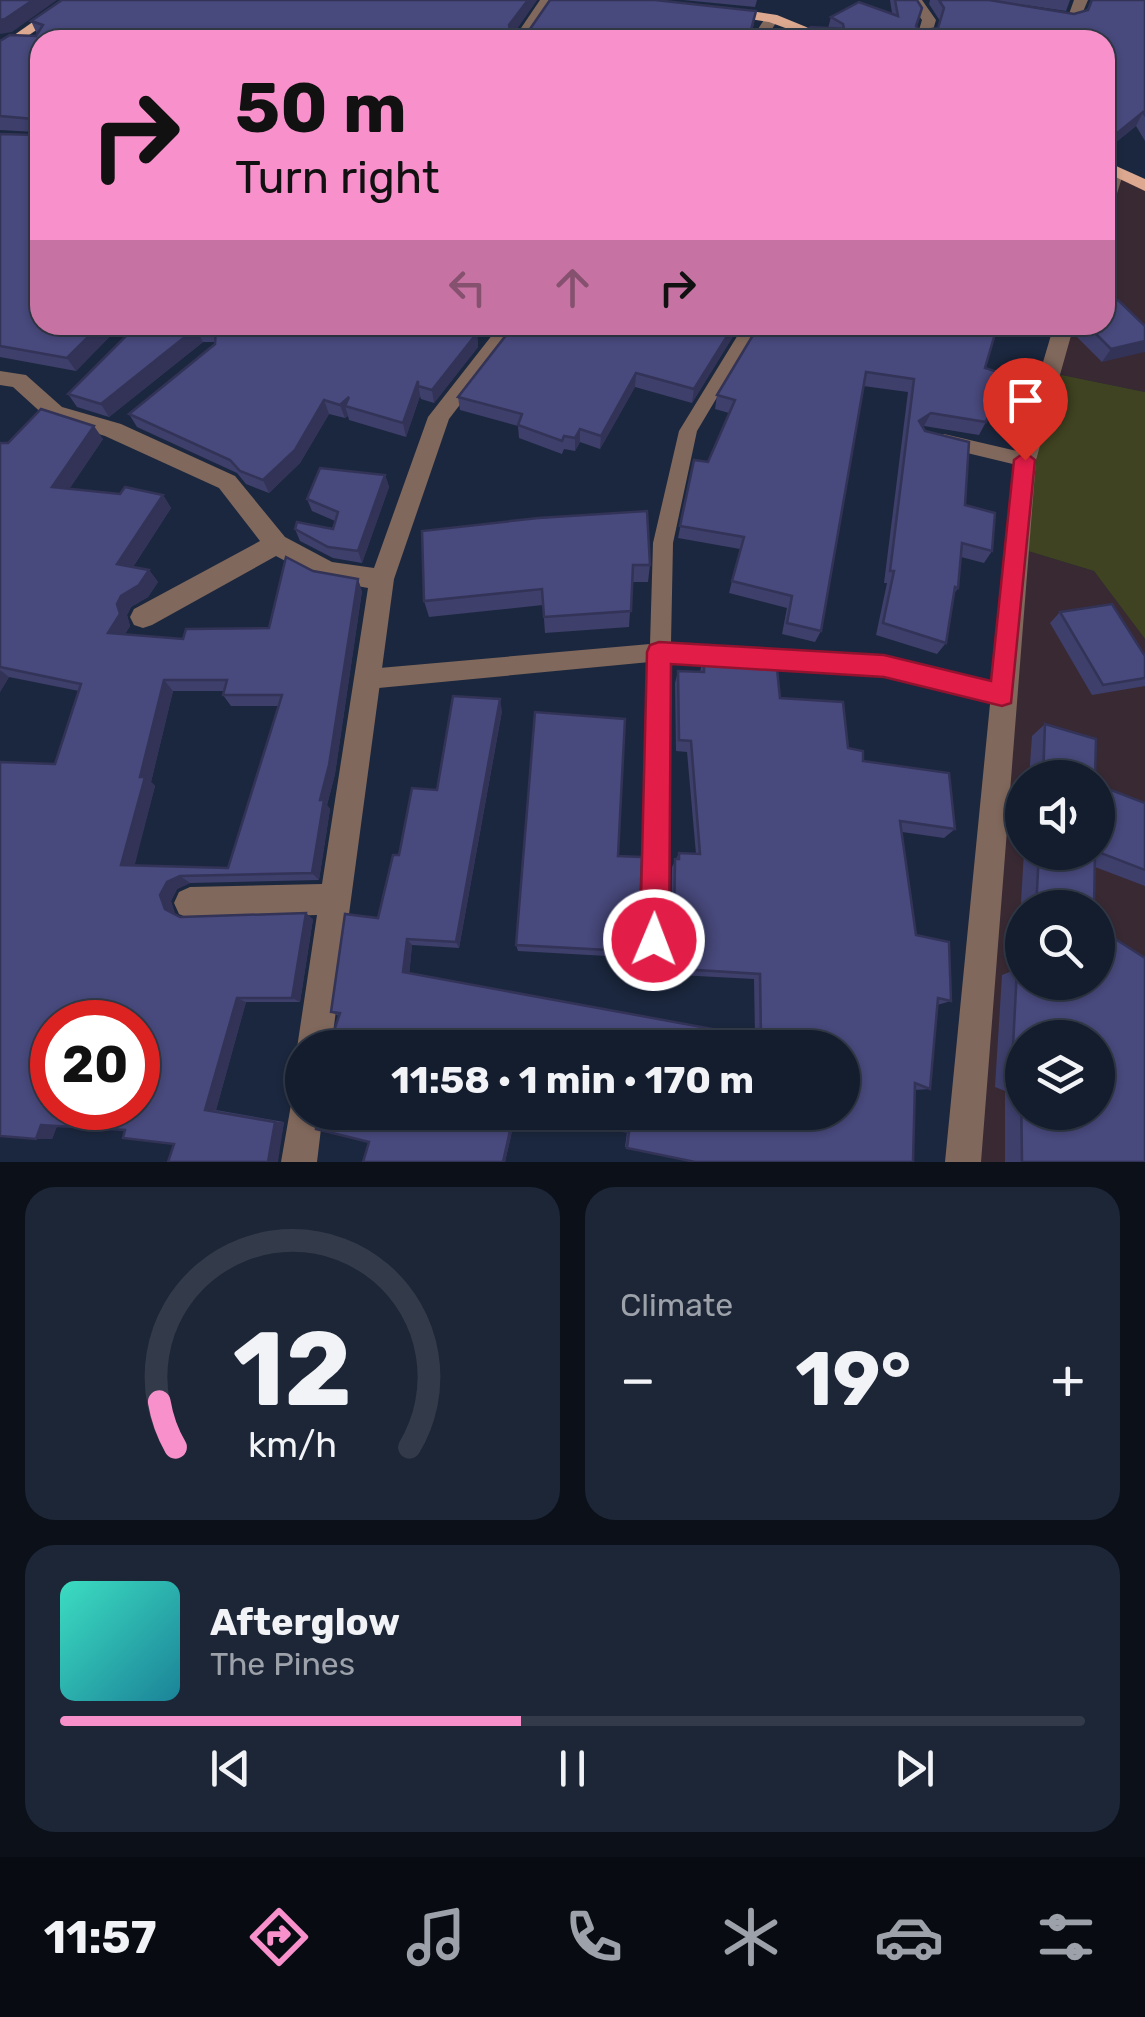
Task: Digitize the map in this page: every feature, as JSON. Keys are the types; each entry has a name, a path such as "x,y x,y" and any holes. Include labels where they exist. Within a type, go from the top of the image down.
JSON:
{"main road":[{"path":"4,44 73,0"},
{"path":"711,9 772,18 804,30"},
{"path":"1115,171 1145,186"}],"street":[{"path":"526,30 546,0"},
{"path":"915,0 929,20 926,30"},
{"path":"1030,14 1074,18 1081,0"},
{"path":"764,30 772,18"},
{"path":"4,44 30,43"},
{"path":"317,1030 382,580 439,417 503,335"},
{"path":"964,1162 1025,460 1061,335"},
{"path":"0,378 20,380 54,412 120,424 228,482 276,544 328,572 382,580"},
{"path":"54,412 73,392"},
{"path":"142,617 276,544"},
{"path":"190,903 335,899"},
{"path":"298,1162 302,1130"}],"lane":[{"path":"654,940 663,544 688,431 746,335"},
{"path":"925,436 1025,460"},
{"path":"368,679 659,652 884,666 1002,695"}],"shaded area":[{"path":"1116,171 1145,186 1145,392 1047,372 1060,335 1115,335"},
{"path":"1018,548 1094,571 1145,639 1145,1162 965,1162"}],"green space":[{"path":"1047,372 1145,392 1145,639 1094,571 1018,548"}],"building":[{"path":"0,0 33,0 0,20"},
{"path":"62,0 528,0 509,25 510,30 40,30 43,25 31,21"},
{"path":"550,0 655,0 756,11 751,30 510,30 530,29"},
{"path":"895,0 917,0 922,8 916,26 919,30 805,30 844,29 831,17 859,2 898,16"},
{"path":"939,0 989,0 1074,14 1088,10 1092,0 1145,0 1145,115 1143,112 1115,135 1115,30 926,30 938,28 944,8"},
{"path":"10,35 30,36 30,119 0,116 0,41"},
{"path":"0,134 30,135 30,335 90,335 67,358 0,346"},
{"path":"1115,301 1145,326 1145,341 1111,349 1097,335 1115,335"},
{"path":"127,335 187,335 101,404 68,394"},
{"path":"216,335 475,335 432,390 418,386 418,381 403,423 345,406 349,397 340,405 324,400 295,450 263,480 240,471 230,460 129,414 215,344"},
{"path":"506,335 728,335 694,389 636,373 601,436 580,429 575,438 564,436 562,441 518,425 522,414 458,397"},
{"path":"753,335 995,335 985,368 1004,374 986,422 931,413 919,421 925,431 969,442 965,505 995,513 992,551 962,543 958,588 955,587 946,643 883,623 894,571 890,571 914,379 866,372 821,631 787,623 792,596 732,581 744,537 680,526 694,460 708,462 735,400 717,395"},
{"path":"41,409 94,426 52,487 120,494 125,487 163,495 117,564 149,570 139,585 121,596 117,604 120,614 108,633 183,639 186,629 269,628 286,557 313,571 358,579 320,800 324,800 312,873 180,876 167,882 160,895 165,909 180,917 306,913 292,998 237,998 205,1110 275,1122 268,1162 168,1162 174,1144 123,1138 125,1130 160,1130 160,1000 30,1000 30,1130 39,1130 36,1139 0,1136 0,762 55,764 81,684 0,667 0,443 8,443","holes":["164,680 227,680 223,695 282,695 228,868 121,865 145,777 140,777"]},
{"path":"320,468 385,475 358,551 328,547 295,529 297,522 333,529 338,512 307,499"},
{"path":"647,511 650,565 633,565 631,611 544,617 542,589 424,601 422,531"},
{"path":"1112,604 1145,656 1145,678 1103,685 1060,612"},
{"path":"704,655 776,659 780,698 843,702 848,748 863,751 863,761 949,773 955,829 900,821 916,935 949,942 951,1001 938,998 930,1089 915,1083 913,1162 695,1162 627,1148 629,1132 617,1130 860,1130 860,1030 761,1030 760,974 681,969 681,954 516,945 535,712 625,719 618,856 642,857 639,934 644,945 655,951 668,947 674,935 675,859 679,859 679,853 700,854 691,741 679,740 678,671 704,672"},
{"path":"453,696 500,699 456,942 407,939 403,972 718,1030 334,1030 340,1013 331,1012 345,914 378,918 393,855 399,855 412,788 437,790"},
{"path":"1045,724 1096,739 1095,760 1044,760"},
{"path":"1115,792 1145,803 1145,870 1115,859"},
{"path":"1038,870 1095,870 1094,890 1037,890"},
{"path":"1115,939 1145,958 1145,1162 1022,1162 1022,1130 1115,1130 1115,1020 1014,1020 1015,1000 1115,1000"},
{"path":"320,1130 510,1130 503,1162 363,1162 369,1142"}],"route":[{"path":"654,940 659,652 884,666 1002,695 1025,460"}]}
